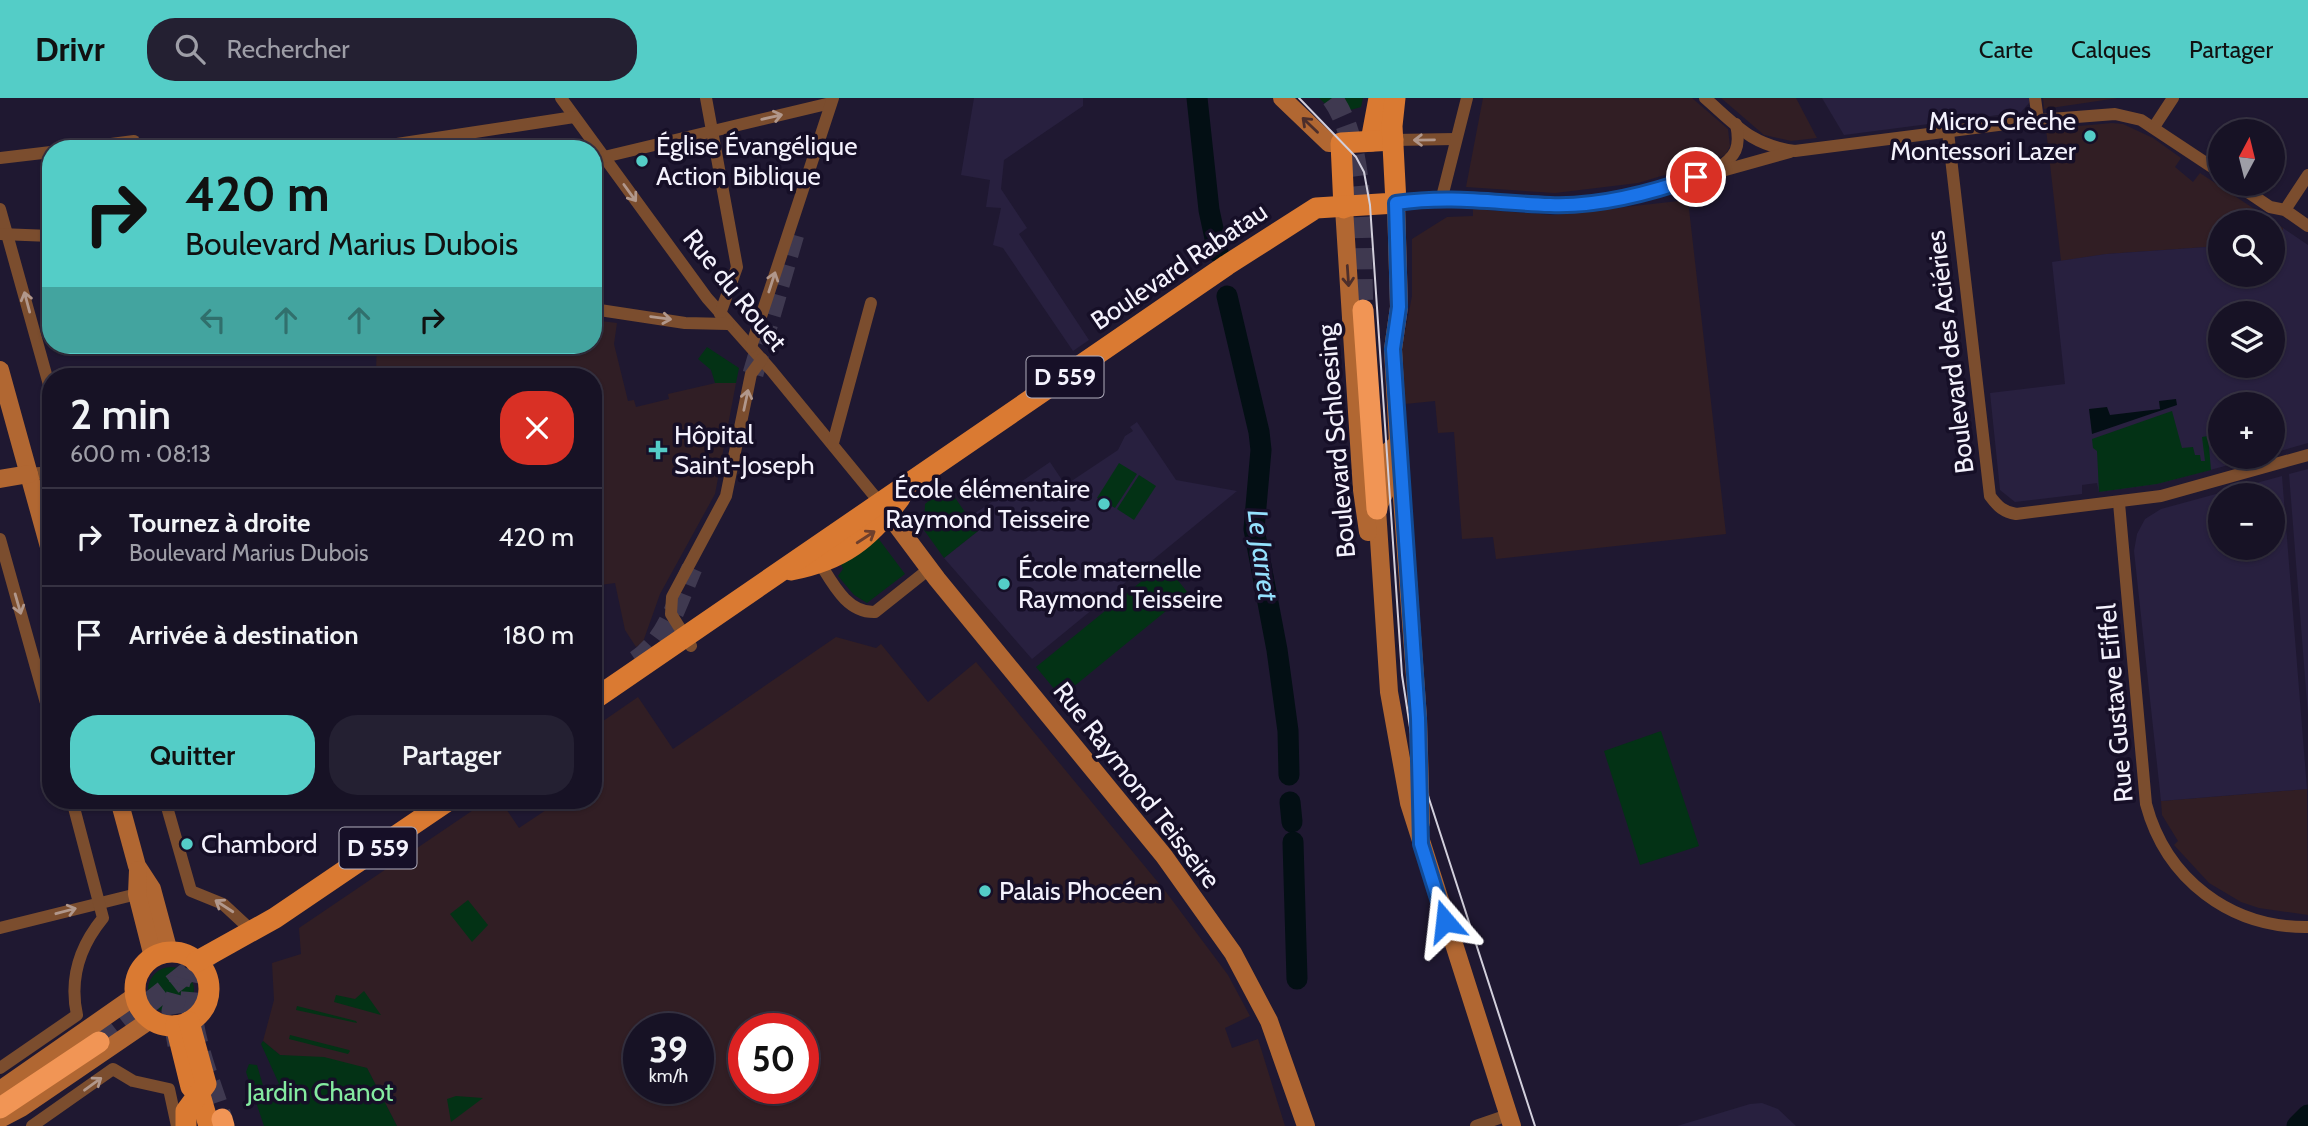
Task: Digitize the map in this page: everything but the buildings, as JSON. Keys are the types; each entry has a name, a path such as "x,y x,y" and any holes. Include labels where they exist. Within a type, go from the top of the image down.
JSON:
{"highway":[{"path":"1363,310 1377,509"},
{"path":"0,1106 97,1040"}],"main road":[{"path":"1282,98 1329,143 1382,141"},
{"path":"1379,98 1382,141 1396,203"},
{"path":"1382,141 1395,98"},
{"path":"1341,143 1344,208"},
{"name":"D 559","path":"1344,208 1396,203"},
{"name":"Boulevard Schloesing","path":"1396,203 1399,307 1393,349 1418,718 1421,844"},
{"name":"Boulevard Rabatau","path":"602,695 688,642 859,518 884,509 912,482 1222,269 1317,208 1344,208"},
{"name":"Boulevard Schloesing","path":"1344,208 1362,490 1372,554 1379,646 1387,667"},
{"path":"0,370 42,521"},
{"name":"Boulevard Schloesing","path":"1398,443 1383,456 1385,492 1377,509 1387,667 1399,758 1421,844 1510,1121"},
{"path":"0,478 29,474"},
{"name":"Boulevard Rabatau","path":"782,572 821,565 875,532 884,509"},
{"name":"Rue Raymond Teisseire","path":"884,509 929,569 1164,856 1233,953 1269,1021 1306,1126"},
{"path":"121,809 138,870 137,894 161,955"},
{"name":"D 559","path":"202,970 211,956 275,918 436,809"},
{"path":"138,870 152,889 161,955"},
{"name":"D 559","path":"202,970 218,966 257,939 275,918"},
{"path":"0,1119 150,1020 182,1024 199,1014 207,1000 202,970 185,955 161,955 140,970 135,996 150,1020"},
{"path":"0,1090 135,996"},
{"path":"182,1024 191,1087 200,1095 218,1124"},
{"path":"186,1126 186,1111 200,1095"}],"street":[{"name":"Rue du Rouet","path":"561,98 591,140"},
{"path":"602,310 685,323 724,319 737,267 706,98"},
{"path":"1442,197 1467,98"},
{"path":"1705,98 1753,140 1769,147 1795,151"},
{"path":"2035,98 2038,120"},
{"path":"2154,127 2173,98"},
{"path":"604,157 832,100"},
{"path":"751,347 832,100"},
{"path":"1396,203 1442,197 1552,205 1578,203 1643,194 1714,171 1795,151 2038,120 2115,114 2141,120 2208,164"},
{"path":"423,140 574,117"},
{"path":"1714,171 1734,158 1738,149 1736,124"},
{"name":"Boulevard des Aciéries","path":"1948,132 1990,496 2005,512 2016,514 2161,496 2308,456"},
{"path":"1382,141 1456,139"},
{"path":"0,158 42,153"},
{"name":"Rue du Rouet","path":"602,154 724,319 762,359 833,443 884,509"},
{"path":"2285,210 2308,175"},
{"path":"2254,196 2270,207 2285,210 2308,226"},
{"path":"0,209 3,233 44,368"},
{"path":"3,233 42,235"},
{"path":"833,443 871,303"},
{"path":"688,642 671,614 672,597 726,496 751,374 762,359"},
{"path":"29,474 42,473"},
{"name":"Rue Gustave Eiffel","path":"2119,503 2146,804 2151,824 2167,855 2181,874 2215,901 2256,921 2308,927"},
{"name":"Boulevard Rabatau","path":"821,565 828,549 859,518"},
{"path":"0,539 42,674"},
{"path":"821,565 854,610 864,613 875,612 929,569"},
{"path":"0,1068 77,1015 74,989 76,968 88,938 103,918 74,809"},
{"path":"168,809 191,891 223,904 251,930"},
{"path":"0,928 137,894"},
{"path":"32,1126 113,1069 133,1081 169,1089 177,1126"},
{"path":"43,1092 55,1111"},
{"path":"1476,1126 1510,1121"}],"shaded area":[{"path":"974,98 1083,98 1083,106 1004,160 1001,189 1027,228 1019,234 1089,340 1073,351 1003,248 993,245 1001,208 986,207 990,180 961,175"},
{"path":"1483,98 1692,98 1728,129 1730,146 1726,154 1718,159 1638,183 1555,193 1466,187"},
{"path":"1721,98 1796,98 1817,138 1791,141 1764,135"},
{"path":"1822,98 2029,98 2029,103 2021,112 1844,135"},
{"path":"2043,98 2118,98 2044,109"},
{"path":"2123,124 2153,138 2181,158 2175,167 2193,182 2200,173 2208,178 2208,196 2235,196 2256,210 2208,210 2208,247 2107,254 2061,261 2046,129"},
{"path":"1688,200 1726,534 1496,559 1493,537 1462,539 1454,432 1438,433 1435,401 1405,404 1402,348 1412,296 1412,239 1447,217 1473,216 1473,209 1553,215"},
{"path":"2285,229 2308,245 2308,443 2285,450 2285,392 2208,392 2208,469 2214,469 2157,484 2099,492 2097,483 2082,485 2082,494 2015,502 2000,490 1990,393 2065,384 2052,262 2106,254 2208,247 2208,287 2285,287"},
{"name":"Hôpital Saint-Joseph","path":"602,321 617,323 614,344 628,401 634,400 636,407 669,399 668,394 720,382 736,383 715,494 660,594 643,642 636,647 625,630 615,583 602,585 602,368 376,368 377,354 602,354"},
{"path":"2176,399 2177,405 2092,434 2089,409 2107,407 2110,415 2160,409 2159,401"},
{"name":"École élémentaire Raymond Teisseire","path":"1137,422 1176,480 1237,491 1032,659 944,558 978,531 968,518 1050,462 1062,480 1070,482 1118,450 1125,436 1133,431 1130,427"},
{"path":"2308,469 2308,715 2289,474"},
{"path":"2282,476 2283,483 2256,483"},
{"path":"2208,496 2208,560 2285,560 2285,514 2307,789 2161,801 2134,551 2137,534 2145,519 2161,509"},
{"path":"836,637 876,648 881,644 928,702 976,662 1166,892 1228,975 1250,1016 1225,1028 1232,1048 1258,1039 1285,1126 397,1126 367,1068 280,1055 263,1041 274,1000 272,963 301,954 299,928 475,809 506,809 519,828 548,809 602,809 602,722 638,697 673,749"},
{"path":"2307,789 2308,915 2259,908 2241,902 2209,883 2174,845 2178,841 2162,815 2161,801"},
{"path":"1762,1103 1778,1109 1796,1126 1677,1126 1750,1104"}],"green space":[{"path":"1319,98 1363,98 1361,107 1336,114"},
{"path":"707,347 739,368 736,383 715,383 711,370 698,359"},
{"path":"2172,411 2182,448 2193,447 2195,455 2200,455 2201,461 2205,461 2202,437 2208,436 2208,469 2211,470 2157,484 2099,492 2097,451 2093,448 2092,439"},
{"path":"1119,463 1137,474 1115,508 1097,498"},
{"path":"1139,475 1156,486 1134,520 1117,509"},
{"path":"947,486 978,531 944,558 924,530 925,504"},
{"path":"878,538 905,574 867,603 854,595 838,576 843,569 840,562"},
{"path":"1164,563 1188,593 1061,697 1036,667"},
{"path":"1661,731 1699,846 1640,865 1604,751"},
{"path":"468,900 488,925 472,942 450,914"},
{"path":"171,967 187,974 194,990 187,1006 171,1013 155,1006 148,990 155,974"},
{"path":"364,991 381,1015 334,1002 336,995 355,999"},
{"path":"297,1006 356,1021 357,1023 296,1010"},
{"path":"290,1035 350,1051 348,1054 289,1039"},
{"name":"Jardin Chanot","path":"263,1041 280,1055 324,1057 367,1068 397,1126 264,1126 246,1072 249,1064 257,1065 264,1089 279,1084 261,1044"},
{"path":"456,1096 483,1098 451,1122 447,1099"}],"waterway":[{"name":"Le Jarret","path":"1197,98 1209,210 1218,252"},
{"name":"Le Jarret","path":"1227,296 1259,432 1261,450 1254,529 1277,650 1288,731 1289,775"},
{"name":"Le Jarret","path":"1290,802 1292,822"},
{"name":"Le Jarret","path":"1293,842 1297,979"},
{"path":"2297,1126 2308,1115"}],"tunnel":[{"path":"1332,98 1344,119 1357,171 1363,310"},
{"path":"753,374 796,227"},
{"path":"636,661 664,631 692,568"},
{"path":"99,1042 212,953"},
{"path":"201,963 194,979 191,998 193,1018 203,1062 222,1119"},
{"path":"178,1045 172,1011 181,978"}],"tram line":[{"path":"1299,98 1356,157 1364,172 1370,205 1402,675 1411,734 1422,777 1535,1126"}],"place":[{"name":"Micro-Crèche Montessori Lazer","path":"2090,136"},
{"name":"Église Évangélique Action Biblique","path":"642,161"},
{"name":"Hôpital Saint-Joseph","path":"658,450"},
{"name":"École élémentaire Raymond Teisseire","path":"1104,504"},
{"name":"École maternelle Raymond Teisseire","path":"1004,584"},
{"name":"Chambord","path":"187,844"},
{"name":"Palais Phocéen","path":"985,891"}],"route":[{"path":"1445,921 1421,844 1418,718 1393,349 1399,307 1396,203 1442,197 1552,205 1578,203 1643,194 1696,177"}]}
